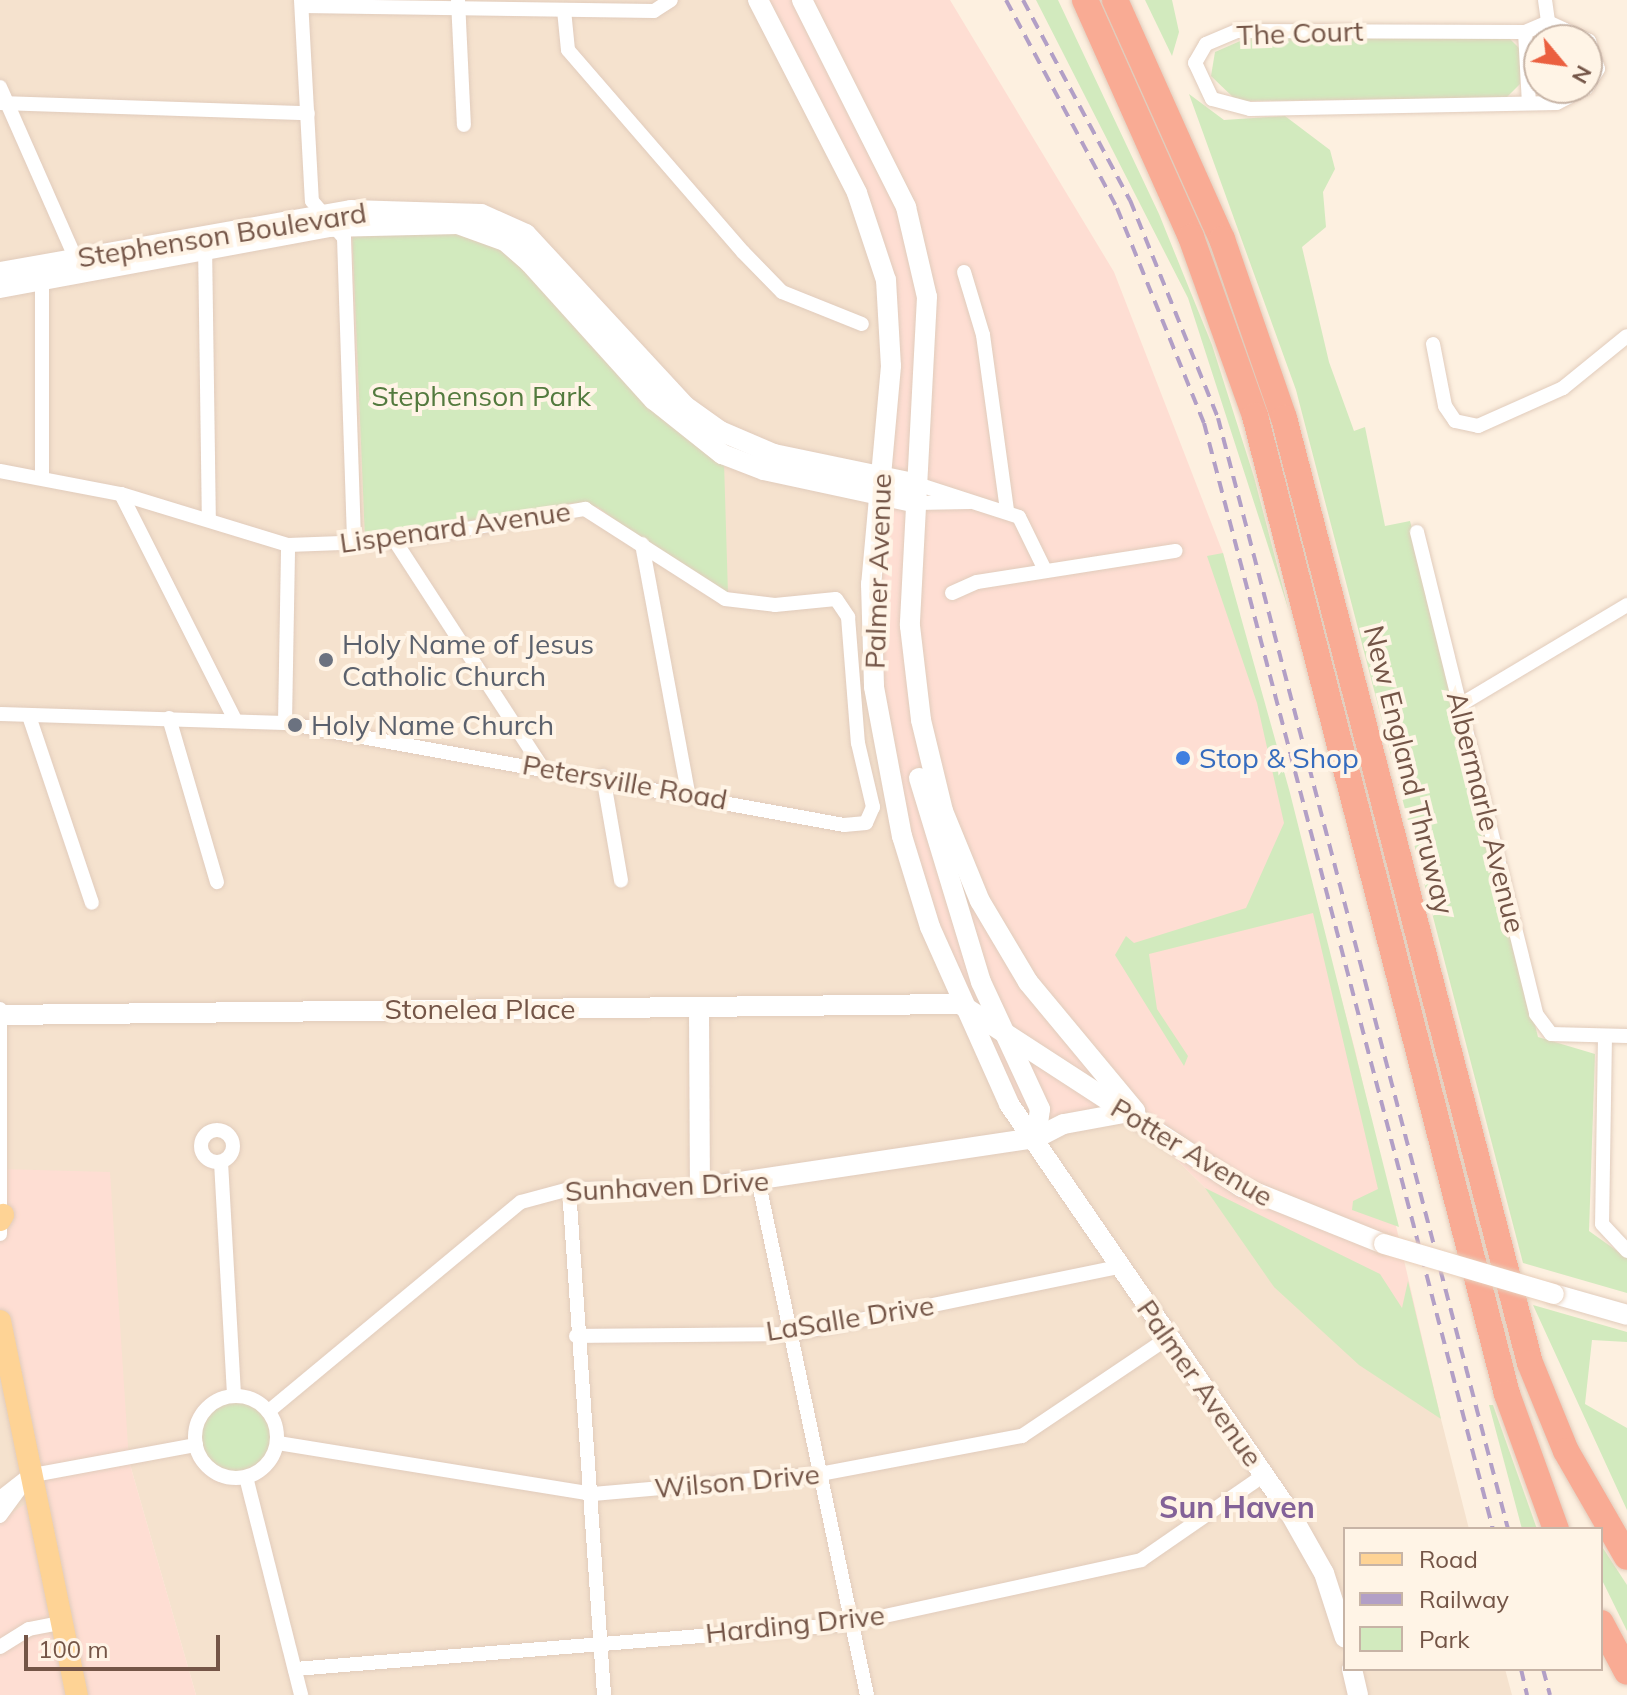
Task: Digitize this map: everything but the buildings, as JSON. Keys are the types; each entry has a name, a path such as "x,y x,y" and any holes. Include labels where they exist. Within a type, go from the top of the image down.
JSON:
{"highway":[{"path":"1085,0 1191,237 1255,416 1507,1394 1555,1527"},
{"name":"New England Thruway","path":"1115,0 1222,239 1284,418 1530,1363 1566,1451 1627,1557"},
{"path":"1603,1627 1627,1672"}],"main road":[{"path":"0,1321 28,1476 77,1695"}],"street":[{"path":"354,544 344,238 324,220 312,201 301,3 458,4 654,11 671,0"},
{"name":"Palmer Avenue","path":"802,0 886,163 919,251 929,347 917,494 914,674 917,769 931,824 981,982 1040,1109 1036,1138"},
{"path":"1545,0 1548,22"},
{"name":"Palmer Avenue","path":"764,2 852,181 883,265 891,338 871,635 886,762 916,886 960,1004 1009,1104 1036,1138 1119,1267 1264,1475 1324,1573 1343,1632"},
{"path":"458,4 464,125"},
{"path":"564,10 568,50 753,262 803,305 862,324"},
{"name":"The Court","path":"1543,24 1552,24"},
{"name":"The Court","path":"1523,32 1237,31 1206,44 1195,63 1212,99 1250,109 1523,103"},
{"path":"0,87 3,102 78,265"},
{"path":"3,102 308,113"},
{"name":"Stephenson Boulevard","path":"0,288 42,272 324,220 458,224 505,241 654,400 722,454 1007,510"},
{"path":"205,243 209,520"},
{"name":"Stephenson Boulevard","path":"0,272 42,272"},
{"path":"42,272 42,475"},
{"path":"964,272 983,335 1007,510 1027,524 1045,570"},
{"path":"1433,344 1445,406 1455,421 1478,426 1563,388 1627,336"},
{"name":"Lispenard Avenue","path":"0,471 42,475 121,494 288,545 395,541 585,509 642,544 675,574 725,599 843,602 873,807 866,823"},
{"path":"121,494 235,720"},
{"name":"Albermarle Avenue","path":"1417,532 1536,1014 1551,1034 1605,1036"},
{"path":"395,541 541,766"},
{"path":"642,544 688,792"},
{"path":"285,723 288,545"},
{"path":"952,593 1045,570 1176,551"},
{"path":"1460,705 1627,605"},
{"name":"Palmer Avenue","path":"914,674 943,811 980,901 1028,982 1135,1111"},
{"name":"Petersville Road","path":"2,710 29,716 285,723 603,776 844,825 866,823"},
{"path":"29,716 92,903"},
{"path":"169,718 217,882"},
{"path":"603,776 621,880"},
{"name":"Stonelea Place","path":"0,1013 960,1004"},
{"name":"Potter Avenue","path":"960,1004 1008,1037 1135,1111 1245,1188 1384,1244 1627,1315"},
{"path":"699,1008 700,1188"},
{"path":"0,1013 1,1223"},
{"path":"1622,1248 1602,1224 1605,1036 1627,1036"},
{"name":"Sunhaven Drive","path":"269,1411 499,1216 534,1195 569,1189 700,1188 759,1184 1011,1136 1036,1138 1064,1124 1135,1111"},
{"path":"221,1162 234,1395"},
{"path":"759,1184 792,1334 848,1624 867,1695"},
{"path":"569,1189 576,1336 593,1494 604,1695"},
{"name":"LaSalle Drive","path":"576,1336 792,1334 1119,1267"},
{"name":"Wilson Drive","path":"278,1443 593,1494 820,1474 1022,1436 1168,1338"},
{"path":"234,1395 269,1411 278,1443 267,1465 246,1477 209,1468 196,1445 204,1411 234,1395"},
{"path":"0,1498 28,1476 196,1445"},
{"name":"Harding Drive","path":"295,1669 602,1641 848,1624 1141,1560 1264,1475"},
{"path":"0,1516 28,1476"},
{"path":"246,1477 301,1695"},
{"path":"0,1647 29,1629 60,1623"},
{"path":"1352,1671 1358,1695"}],"shaded area":[{"path":"0,0 755,0 854,191 1126,1110 1441,1419 1468,1527 1343,1527 1343,1671 1506,1671 1512,1695 196,1695 129,1461 0,1169"},
{"path":"755,0 950,0 1114,272 1223,553 1355,1050 1441,1419 1126,1110 1030,1135 911,879 870,686 888,347 872,236"},
{"path":"0,1169 110,1172 129,1461 196,1695 0,1695 0,1521 28,1502 0,1336"},
{"path":"0,1336 28,1503 0,1521"}],"green space":[{"path":"1036,0 1058,0 1159,214 1212,345 1254,477 1289,611 1188,298"},
{"path":"1145,0 1172,0 1179,32 1172,56"},
{"path":"1506,35 1521,50 1520,84 1506,98 1237,101 1211,76 1215,52 1247,38"},
{"path":"1189,94 1224,120 1285,116 1330,150 1335,169 1323,192 1326,227 1302,247 1329,362 1354,431 1365,427 1385,526 1410,521 1538,1037 1595,1054 1589,1231 1627,1258 1627,1293 1523,1263 1296,390"},
{"name":"Stephenson Park","path":"447,228 502,248 724,462 728,594 676,568 598,507 573,503 365,539 352,229"},
{"path":"1223,553 1290,793 1399,1227 1352,1210 1353,1201 1378,1189 1313,913 1149,954 1157,1009 1188,1056 1184,1066 1115,955 1126,936 1134,943 1246,908 1284,823 1257,703 1207,556"},
{"path":"1205,1188 1380,1274 1402,1308 1408,1281 1441,1419 1359,1365 1274,1287"},
{"path":"1533,1305 1627,1332 1627,1342 1592,1340 1585,1404 1627,1428 1627,1510"},
{"path":"237,1400 258,1406 268,1416 274,1437 268,1458 258,1468 237,1474 216,1468 206,1458 200,1437 206,1416 216,1406"},
{"path":"1489,1405 1493,1405 1536,1527 1521,1527"},
{"path":"1603,1548 1627,1585 1627,1631 1603,1582"}],"railway":[{"path":"1006,0 1117,208 1204,423 1492,1527"},
{"path":"1023,0 1130,200 1218,418 1507,1527"},
{"path":"1521,1671 1527,1695"},
{"path":"1544,1671 1550,1695"}],"place":[{"name":"Holy Name of Jesus Catholic Church","path":"326,660"},
{"name":"Holy Name Church","path":"295,725"},
{"name":"Stop & Shop","path":"1183,758"}],"district":[{"name":"Sun Haven","path":"1237,1507"}]}
